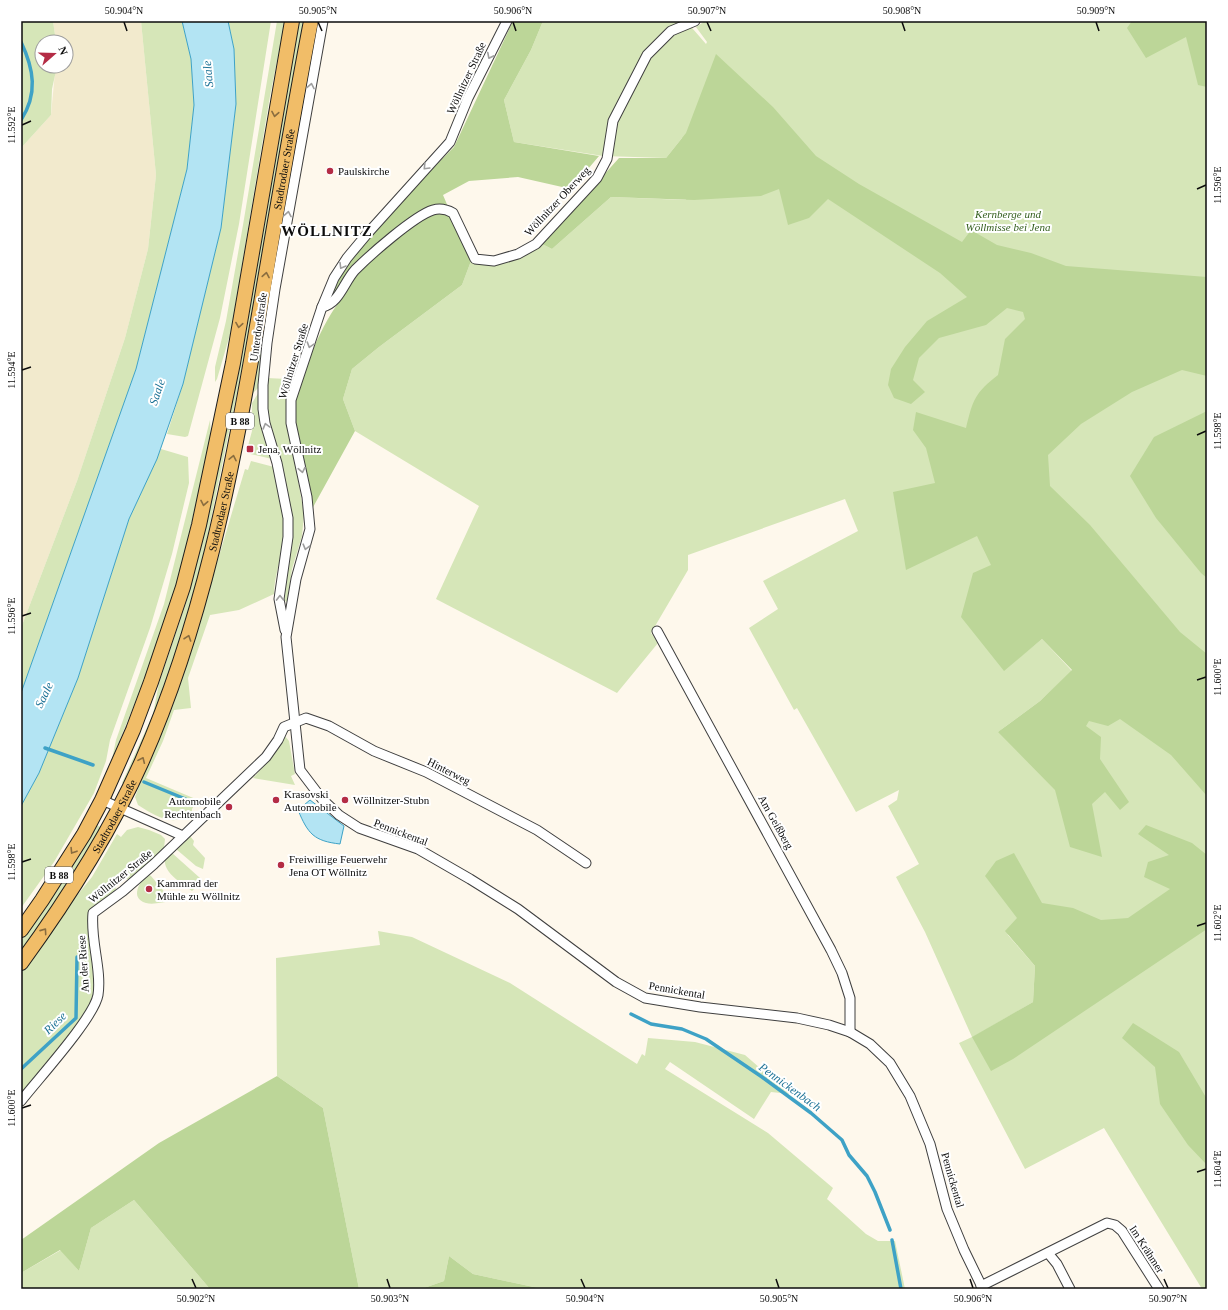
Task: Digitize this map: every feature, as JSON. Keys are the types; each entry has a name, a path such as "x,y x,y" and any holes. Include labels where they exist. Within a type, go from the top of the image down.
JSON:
{"main road":[{"name":"Stadtrodaer Straße","path":"21,930 84,834 102,800 133,730 151,682 182,588 199,524 233,363 292,21"},
{"name":"Stadtrodaer Straße","path":"21,963 68,896 120,808 164,708 190,633 209,566 246,390 311,21"}],"street":[{"name":"Unterdorfstraße","path":"286,637 279,599 288,537 288,518 277,463 265,422 263,409 263,385 266,343 323,21"},
{"name":"Wöllnitzer Straße","path":"92,919 93,913 123,891 266,757 278,740 284,727 294,721 286,637 296,579 310,529 309,508 291,423 291,400 322,308 334,278 346,258 450,142 468,98 507,21"},
{"name":"Wöllnitzer Oberweg","path":"322,308 332,304 355,270 408,224 422,214 434,209 446,208 453,213 475,258 494,262 518,254 536,244 597,178 607,159 613,121 647,55 671,31 695,21"},
{"name":"Am Geißberg","path":"657,632 775,845 842,973 850,998 850,1032"},
{"name":"Hinterweg","path":"294,721 306,718 329,726 374,751 426,772 537,830 586,863"},
{"name":"Pennickental","path":"294,721 300,770 322,799 339,815 359,828 418,849 470,879 518,909 616,982 645,998 700,1008 797,1018 829,1025 850,1032 870,1044 890,1063 910,1096 930,1144 947,1209 982,1288"},
{"path":"102,800 183,836"},
{"name":"An der Riese","path":"21,1101 84,1022 96,1002 98,987 92,919"},
{"name":"Im Krähmer","path":"982,1288 1100,1226 1107,1224 1115,1225 1122,1230 1159,1289"},
{"path":"1048,1253 1057,1264 1070,1289"}],"shaded area":[{"path":"53,21 141,21 156,175 148,249 125,338 77,481 21,628 21,148 51,115 55,74 74,74 74,34 55,34"}],"green space":[{"path":"21,21 53,21 55,34 34,34 34,74 55,74 52,89 51,115 21,148"},
{"path":"141,21 182,21 191,59 194,105 187,169 136,369 21,693 21,628 77,481 125,338 148,249 156,175"},
{"path":"228,21 271,21 239,224 220,318 188,436 185,437 167,434 183,384 221,228 236,104 234,49"},
{"path":"277,21 285,21 270,96 231,331 215,382 215,367 226,321"},
{"path":"299,21 304,21 243,364 203,558 191,606 158,705 124,784 122,783 153,714 159,683 186,603 213,495"},
{"path":"317,21 320,21 261,385 252,394 250,400"},
{"path":"513,21 543,21 531,50 504,100 514,142 599,156 571,189 518,177 469,181 443,195 471,261 462,285 352,369 343,399 355,431 312,509 299,447 295,422 295,410 296,399 310,356 337,305 329,299 349,260 426,175 454,147"},
{"name":"Kernberge und Wöllmisse bei Jena","path":"543,21 686,21 706,44 707,42 696,27 705,21 1207,21 1207,1289 1202,1289 1104,1128 1025,1169 959,1043 972,1037 925,932 896,877 919,864 888,806 897,800 899,790 856,812 797,708 794,710 749,628 778,609 763,581 858,531 845,499 688,555 688,570 651,633 658,643 617,693 436,599 479,506 355,431 343,399 352,369 462,285 471,261 494,265 521,257 542,244 552,249 611,197 686,200 682,138 666,158 603,156 514,142 504,100 531,50","holes":["1041,637 1076,672 1041,703 998,732 1040,701 1072,671 1042,639 1004,670","1007,934 1105,997 973,1037 1033,1002 1035,966"]},
{"path":"1132,21 1207,21 1207,87 1198,85 1186,37 1146,58 1127,28"},
{"path":"716,54 773,107 816,156 859,184 962,242 971,230 997,245 1031,253 1066,266 1207,277 1207,376 1182,370 1132,392 1081,424 1048,455 1050,486 1090,525 1180,632 1207,654 1207,796 1171,755 1120,719 1108,726 1089,721 1086,726 1101,737 1100,759 1129,802 1120,810 1105,792 1092,804 1102,857 1070,847 1055,790 998,732 1040,701 1072,670 1042,639 1004,671 961,617 973,573 991,565 977,536 906,570 893,492 935,483 926,448 913,430 916,412 966,428 976,397 984,387 998,375 1005,339 1025,319 1023,312 1007,308 986,325 939,338 919,358 913,380 925,392 911,404 894,398 888,385 891,369 905,347 927,321 967,297 940,273 828,199 809,218 788,225 779,189 761,196 694,200 611,197 552,249 542,244 619,158 666,158 686,133"},
{"path":"296,376 288,400 286,412 304,514 302,536 292,569 287,602 284,600 283,593 290,540 266,416 267,378 287,379"},
{"path":"259,392 272,459 246,453 252,431 252,403"},
{"path":"1207,411 1207,578 1201,573 1156,518 1130,476 1154,437"},
{"path":"210,420 211,437 178,582 154,656 112,759 116,740 164,604"},
{"path":"161,449 188,457 189,483 172,554 150,628 110,740 106,761 94,793 54,862 21,908 21,806 39,773 78,678 129,519"},
{"path":"251,461 274,467 282,503 284,531 281,554 275,580 274,594 239,610 210,615 188,678 191,708 174,710 163,741 146,778 198,800 192,809 192,812 185,817 178,820 165,819 158,817 138,805 135,797 190,653 245,469 248,470"},
{"path":"285,736 289,741 295,774 291,776 295,785 253,778 270,759"},
{"path":"97,825 102,828 66,888 21,954 21,941 56,892"},
{"path":"1146,825 1192,843 1207,855 1207,929 1013,1059 991,1071 972,1037 1033,1002 1035,966 1005,931 1017,918 985,876 996,861 1014,853 1042,903 1073,908 1101,920 1128,918 1170,889 1144,877 1148,862 1169,855 1138,834"},
{"path":"138,827 161,835 165,839 164,848 130,880 123,878 115,883 116,891 96,906 95,987 91,1000 75,1029 53,1059 21,1097 21,973 66,909 92,877 117,834 121,837 127,830"},
{"path":"190,836 194,841 193,845 205,858 203,869 196,866 176,849"},
{"path":"172,853 200,878 199,884 192,891 174,877 167,869 165,859"},
{"path":"148,874 172,901 152,904 141,901 137,893 139,885"},
{"path":"378,931 412,937 510,983 637,1064 642,1054 645,1056 648,1038 695,1042 745,1055 790,1094 771,1092 754,1119 670,1062 665,1069 768,1133 833,1188 827,1199 866,1234 878,1241 895,1241 905,1289 543,1289 473,1274 449,1256 444,1281 421,1289 359,1289 323,1108 277,1076 276,958 380,945"},
{"path":"1133,1023 1179,1052 1207,1099 1207,1165 1188,1145 1160,1104 1155,1067 1122,1038"},
{"path":"277,1076 323,1108 359,1289 210,1289 134,1200 91,1228 79,1271 60,1250 21,1273 21,1240 159,1143"},
{"path":"134,1200 210,1289 21,1289 21,1273 61,1250 79,1271 91,1228"},
{"path":"449,1256 473,1274 543,1289 421,1289 444,1281"}],"water":[{"name":"Saale","path":"182,21 228,21 234,49 236,104 221,228 183,384 157,459 129,519 78,678 39,773 21,806 21,693 136,369 187,169 194,105 191,59"},
{"path":"310,800 344,826 340,844 324,841 309,831 298,810"}],"waterway":[{"path":"21,42 29,62 32,81 30,101 21,120"},
{"name":"Pennickenbach","path":"45,748 93,765"},
{"name":"Pennickenbach","path":"144,782 200,805"},
{"name":"Riese","path":"21,1069 76,1018 77,957"},
{"name":"Pennickenbach","path":"631,1014 651,1024 682,1029 706,1039 811,1113 842,1140 849,1155 867,1176 890,1230"},
{"name":"Pennickenbach","path":"892,1240 901,1289"}],"place":[{"name":"Paulskirche","path":"330,171"},
{"name":"Jena, Wöllnitz","path":"250,449"},
{"name":"Krasovski Automobile","path":"276,800"},
{"name":"Wöllnitzer-Stubn","path":"345,800"},
{"name":"Automobile Rechtenbach","path":"229,807"},
{"name":"Freiwillige Feuerwehr Jena OT Wöllnitz","path":"281,865"},
{"name":"Kammrad der Mühle zu Wöllnitz","path":"149,889"}],"district":[{"name":"WÖLLNITZ","path":"327,231"}]}
